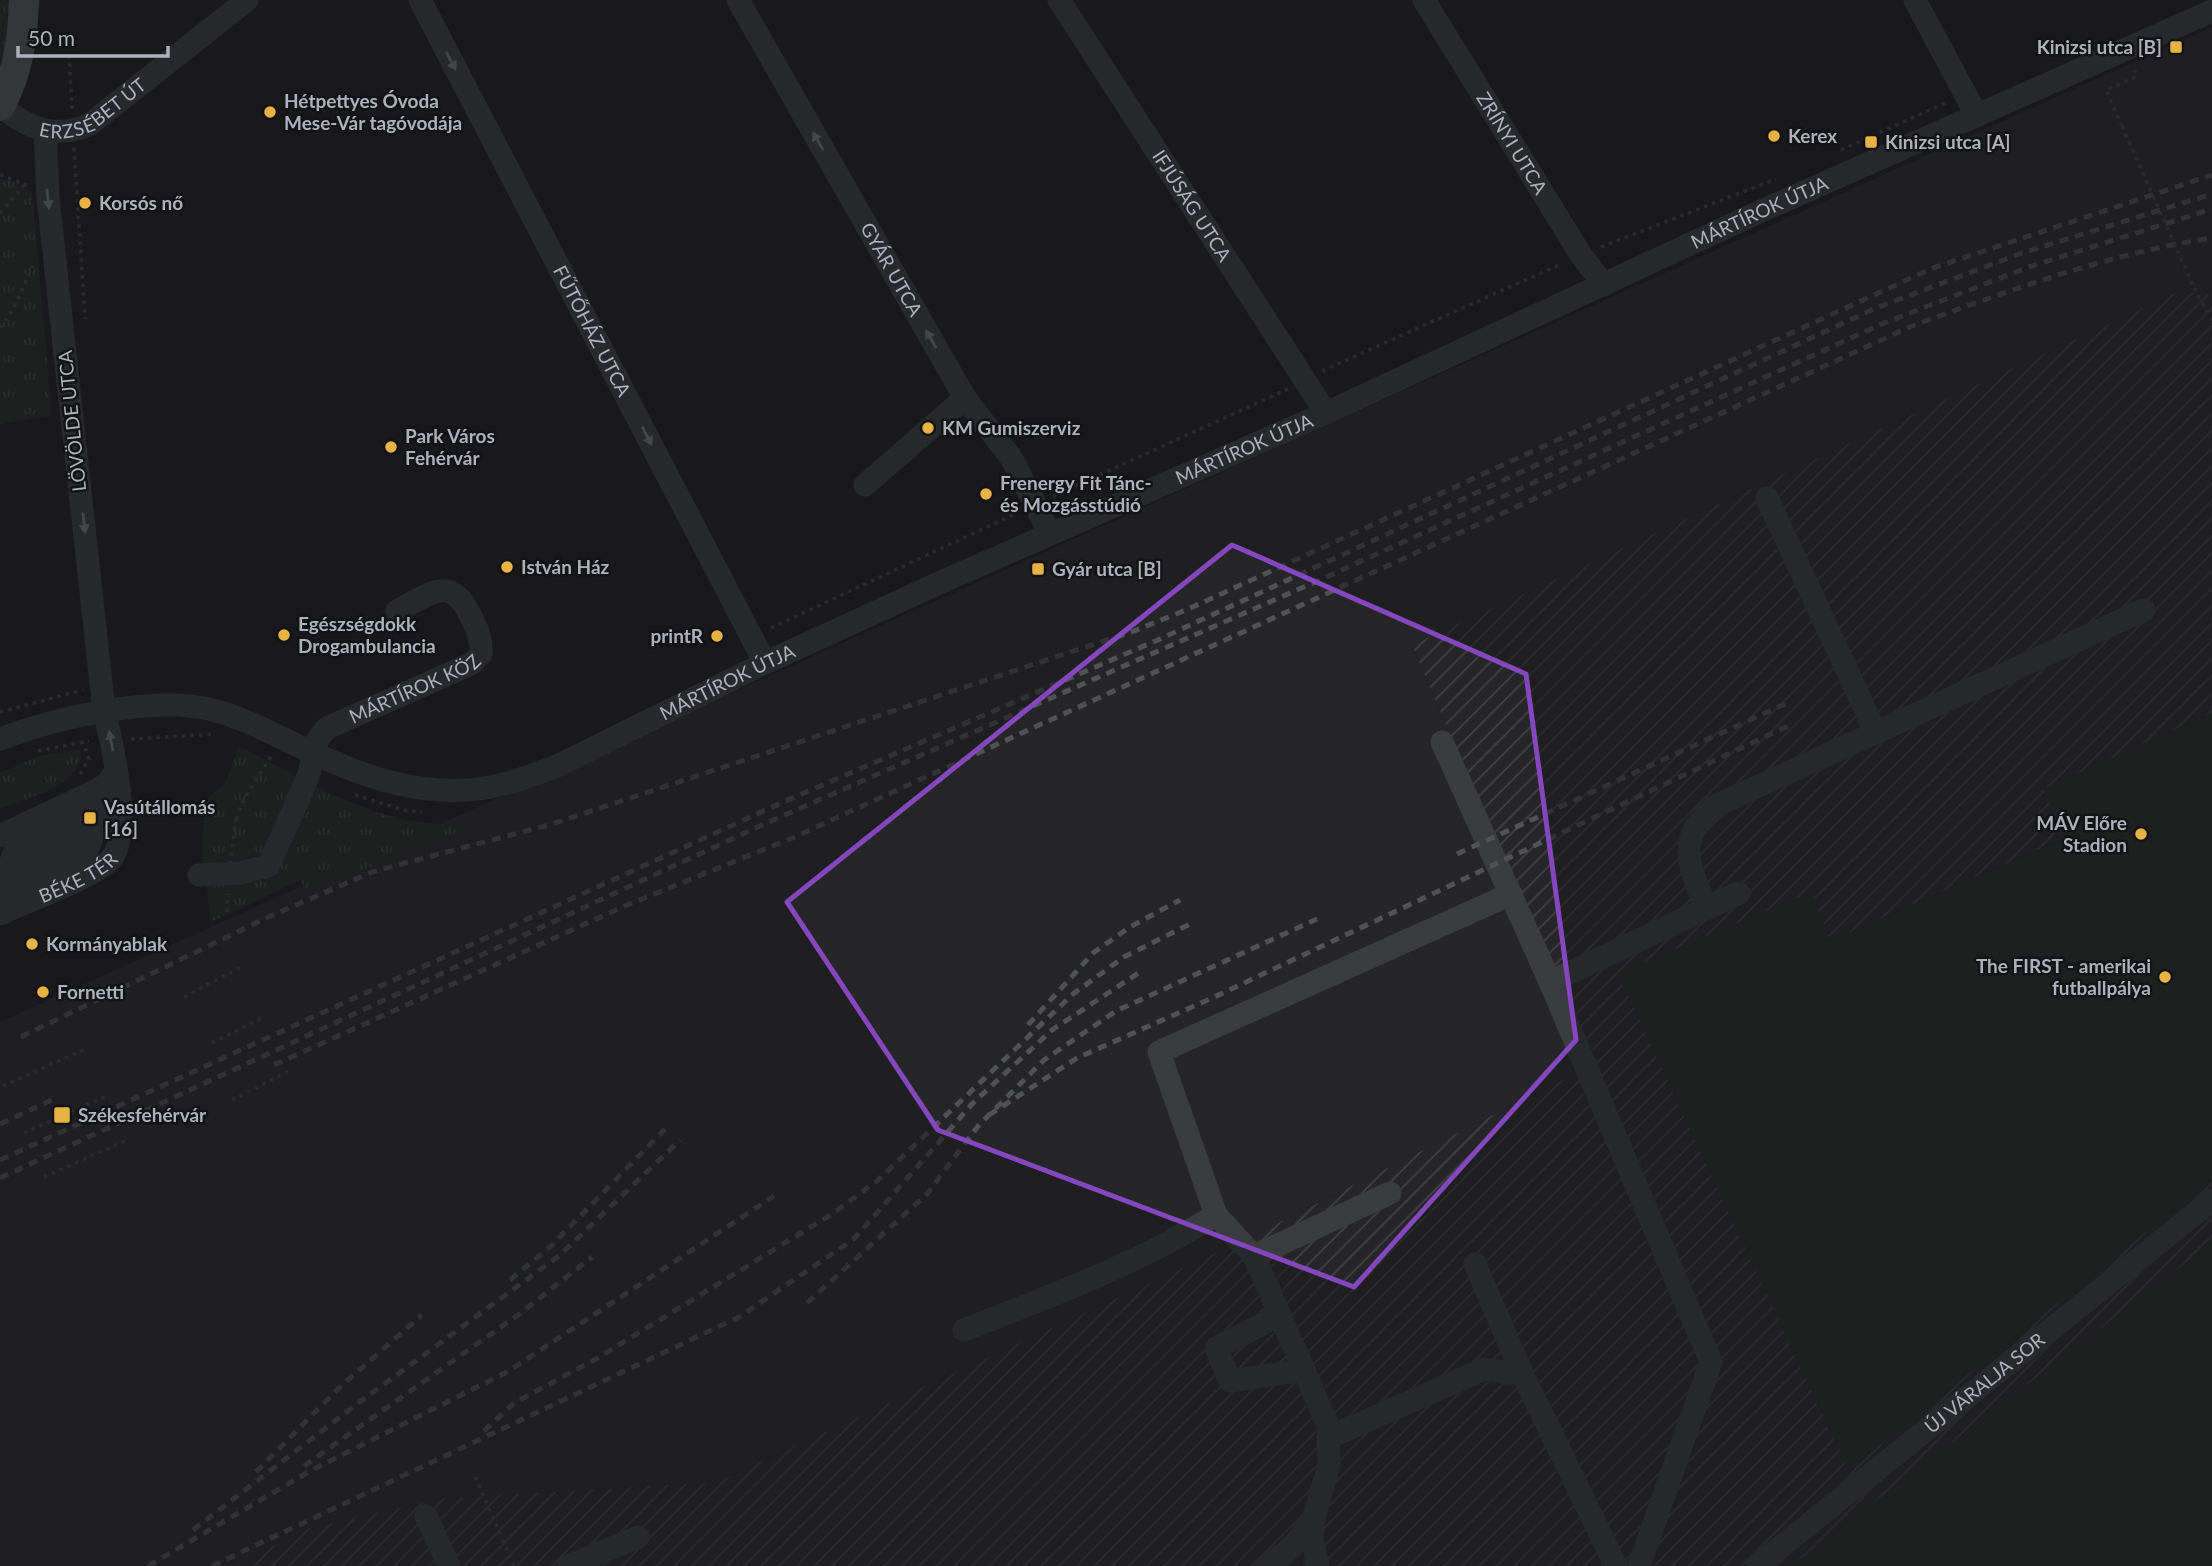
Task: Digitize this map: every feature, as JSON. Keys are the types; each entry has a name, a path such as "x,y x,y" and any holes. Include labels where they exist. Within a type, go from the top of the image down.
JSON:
{"main road":[{"path":"0,106 13,78 21,51 24,0"}],"street":[{"name":"ERZSÉBET ÚT","path":"0,106 19,121 45,131 74,130 103,116 247,0"},
{"name":"FŰTŐHÁZ UTCA","path":"420,0 761,654"},
{"name":"GYÁR UTCA","path":"738,0 965,398 1012,459 1050,534"},
{"name":"IFJÚSÁG UTCA","path":"1059,0 1326,413"},
{"name":"ZRÍNYI UTCA","path":"1424,0 1581,255 1604,285"},
{"path":"1915,0 1977,116"},
{"name":"MÁRTÍROK ÚTJA","path":"104,711 206,708 237,716 311,752 404,786 450,791 494,787 557,766 761,654 1050,534 1326,413 2212,11"},
{"name":"LÖVÖLDE UTCA","path":"45,131 50,212 104,711"},
{"path":"865,485 965,398"},
{"path":"1767,498 1876,733"},
{"name":"MÁRTÍROK KÖZ","path":"311,752 317,738 327,728 471,664 481,654 482,639 461,597 452,590 439,590 397,611"},
{"path":"1707,908 1691,871 1689,837 1699,820 1713,807 2144,610"},
{"path":"0,738 56,720 104,711"},
{"name":"BÉKE TÉR","path":"10,904 55,889 110,861 120,844 115,772 119,739 104,711"},
{"path":"1442,742 1550,982 1711,1362 1639,1566"},
{"path":"199,875 240,873 268,866 309,775 311,752"},
{"path":"0,836 93,792 108,783 115,772"},
{"path":"55,889 93,792"},
{"path":"10,904 69,804"},
{"path":"10,904 36,819"},
{"path":"1550,982 1739,893"},
{"path":"1267,1566 1293,1546 1314,1517 1326,1486 1330,1437 1328,1425 1254,1256 1216,1215 1160,1052 1511,894"},
{"path":"1254,1256 1390,1193"},
{"name":"ÚJ VÁRALJA SOR","path":"1757,1566 2212,1200"},
{"path":"964,1331 1165,1247 1216,1215"},
{"path":"1475,1264 1523,1376 1616,1566"},
{"path":"1280,1315 1216,1348 1230,1381 1304,1370"},
{"path":"1484,1369 1503,1328"},
{"path":"1330,1437 1484,1369 1523,1376"},
{"path":"426,1517 435,1542 449,1566"},
{"path":"1314,1517 1312,1539 1318,1566"},
{"path":"568,1566 638,1537"}],"path":[{"path":"69,55 85,331"},
{"path":"1832,154 1966,93"},
{"path":"2109,96 2194,288 2212,321"},
{"path":"0,175 26,183 31,191"},
{"path":"761,654 766,630 1274,398 1306,379 1581,255 1784,176"},
{"path":"0,213 26,183"},
{"path":"0,328 18,299 36,256"},
{"path":"0,712 101,685"},
{"path":"28,753 119,739 175,734 222,736"},
{"path":"228,881 236,819 243,796 273,753 263,749"},
{"path":"184,998 241,967"},
{"path":"212,1043 264,1017"},
{"path":"3,1086 85,1049"},
{"path":"232,1100 289,1071"},
{"path":"24,1133 106,1096"},
{"path":"44,1177 127,1140"},
{"path":"475,1477 514,1566"}],"highlighted area":[{"path":"1232,545 1526,674 1576,1040 1354,1287 938,1130 787,902"}],"shaded area":[{"path":"2212,27 2212,294 2178,292 1412,645 1591,1066 1254,1235 717,1482 437,1499 310,1528 234,1566 0,1566 0,1022"},
{"path":"2178,292 2212,294 2212,713 2044,789 2067,837 1830,941 1811,893 1848,1470 2212,1179 2212,1243 1792,1566 234,1566 310,1528 437,1499 717,1482 1254,1235 1591,1066 1412,645"}],"green space":[{"path":"0,0 9,0 7,43 0,64"},
{"path":"0,179 15,182 32,193 52,415 0,424"},
{"path":"2212,713 2212,1179 1848,1470 1618,973 1811,892 1830,941 2066,838 2044,789"},
{"path":"239,746 349,802 396,817 426,823 469,825 443,840 305,891 301,880 211,922 202,857 205,800 225,784"},
{"path":"81,749 80,762 65,781 0,809 0,773 39,756"},
{"path":"2212,1243 2212,1566 1792,1566 1839,1529"}],"railway":[{"path":"21,1037 264,919 372,872 552,824 1134,631 1186,610 1933,268 2212,175"},
{"path":"0,1160 781,803 1160,639 1876,308 2022,253 2212,194"},
{"path":"0,1178 762,825 1322,579 1884,323 2029,267 2212,209"},
{"path":"274,1065 627,905 790,839 1912,326 2097,263 2212,238"},
{"path":"1457,854 1787,703"},
{"path":"989,1115 1077,1058 1210,999 1792,724"},
{"path":"1028,1025 1093,953 1130,927 1180,900"},
{"path":"807,1303 927,1194 978,1126 1044,1060 1116,1011 1317,919"},
{"path":"484,1431 514,1403 596,1359 832,1214 878,1180 1073,994 1124,957 1192,923"},
{"path":"212,1566 739,1317 854,1239 973,1103 1052,1030 1143,970"},
{"path":"0,1124 54,1099"},
{"path":"510,1280 551,1246 665,1129"},
{"path":"193,1530 357,1404 560,1255 680,1140"},
{"path":"148,1566 310,1471 507,1372 774,1196"},
{"path":"304,1466 518,1315 592,1257"},
{"path":"256,1472 340,1387 422,1315"}],"place":[{"name":"Kinizsi utca [B]","path":"2176,47"},
{"name":"Hétpettyes Óvoda Mese-Vár tagóvodája","path":"270,112"},
{"name":"Kerex","path":"1774,136"},
{"name":"Kinizsi utca [A]","path":"1871,142"},
{"name":"Korsós nő","path":"85,203"},
{"name":"KM Gumiszerviz","path":"928,428"},
{"name":"Park Város Fehérvár","path":"391,447"},
{"name":"Frenergy Fit Tánc- és Mozgásstúdió","path":"986,494"},
{"name":"István Ház","path":"507,567"},
{"name":"Gyár utca [B]","path":"1038,569"},
{"name":"Egészségdokk Drogambulancia","path":"284,635"},
{"name":"printR","path":"717,636"},
{"name":"Vasútállomás [16]","path":"90,818"},
{"name":"MÁV Előre Stadion","path":"2141,834"},
{"name":"Kormányablak","path":"32,944"},
{"name":"The FIRST - amerikai futballpálya","path":"2165,977"},
{"name":"Fornetti","path":"43,992"},
{"name":"Székesfehérvár","path":"62,1115"}]}
